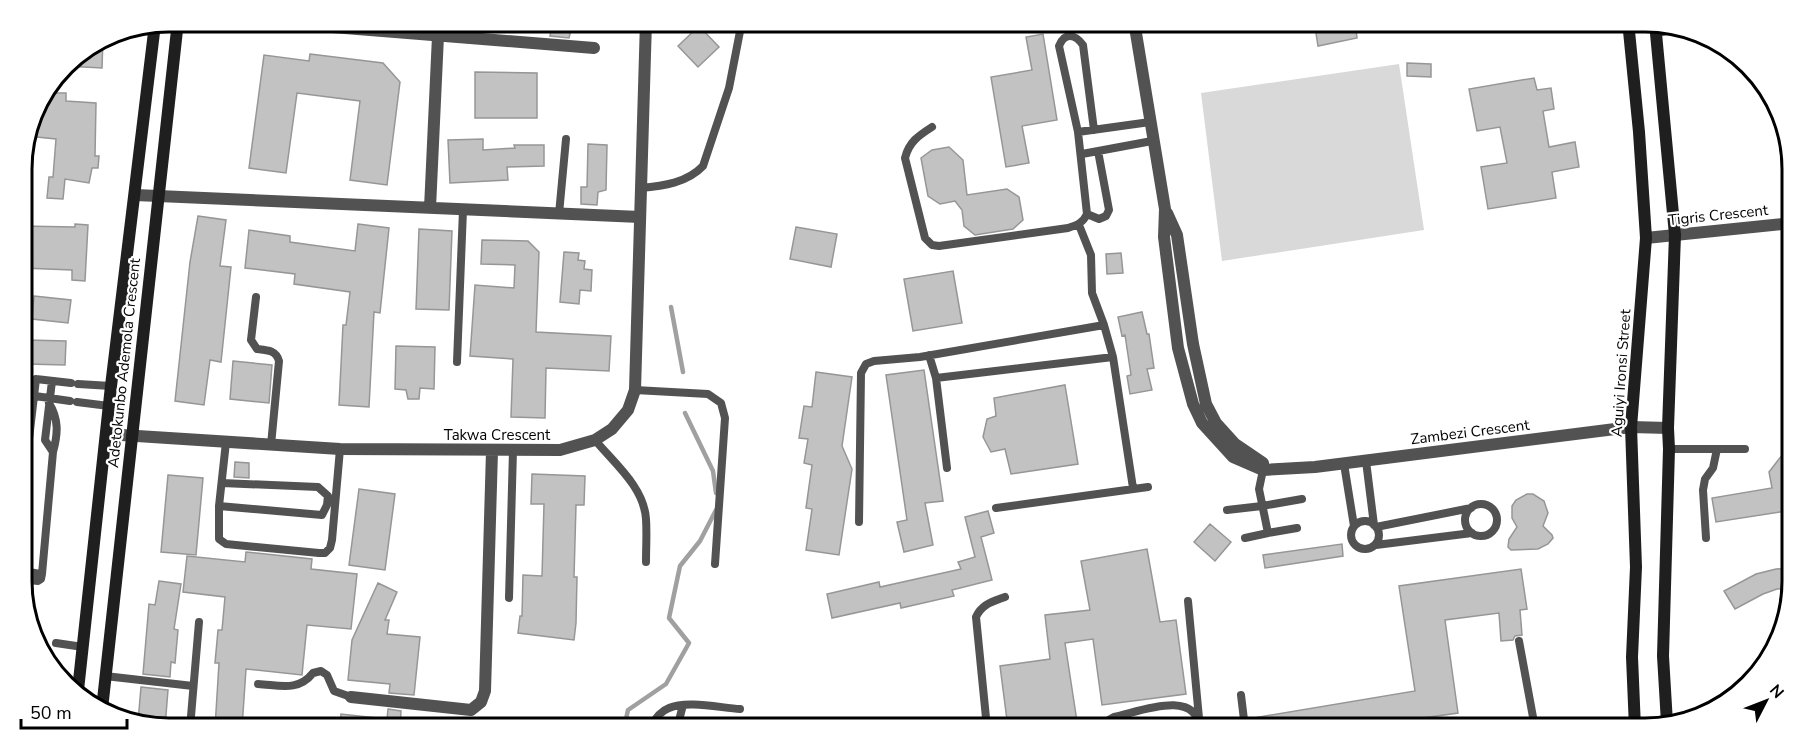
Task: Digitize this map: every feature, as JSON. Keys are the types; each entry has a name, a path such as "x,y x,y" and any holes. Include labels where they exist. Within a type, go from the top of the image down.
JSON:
{"main road":[{"name":"Adetokunbo Ademola Crescent","path":"103,700 177,32"},
{"name":"Aguiyi Ironsi Street","path":"1629,32 1646,238 1631,427 1636,567 1632,657 1635,717"},
{"path":"1656,32 1675,235 1662,656 1666,716"},
{"name":"Adetokunbo Ademola Crescent","path":"79,684 153,33"}],"street":[{"path":"404,32 594,48"},
{"name":"Takwa Crescent","path":"106,434 340,449 492,451 560,450 594,440 612,429 628,410 635,390 646,32"},
{"name":"Zambezi Crescent","path":"1136,32 1165,209 1164,237 1178,348 1193,404 1202,423 1233,457 1263,470 1344,464 1631,427 1668,428"},
{"path":"430,208 438,36"},
{"path":"135,195 640,217"},
{"name":"Zambezi Crescent","path":"1165,209 1177,235 1192,344 1206,404 1216,423 1235,444 1252,457 1276,469"},
{"name":"Tigris Crescent","path":"1646,238 1782,224"},
{"path":"351,698 471,710 481,702 485,691 492,451"}],"lane":[{"path":"640,188 661,187 694,176 704,166 729,88 740,32"},
{"path":"932,127 908,146 905,158 925,238 932,245 939,246 1068,228 1079,225 1087,214 1082,154 1059,46 1061,40 1067,36 1072,35 1078,38 1083,45 1094,130"},
{"path":"1078,132 1150,122"},
{"path":"559,214 566,139"},
{"path":"1082,154 1152,141"},
{"path":"1087,214 1099,219 1106,216 1109,210 1098,151"},
{"path":"457,362 463,210"},
{"path":"1079,225 1091,255 1092,293 1113,357 1133,488"},
{"path":"255,297 251,340 257,349 273,352 278,355 279,360 271,445"},
{"path":"859,522 861,373 866,364 1104,325"},
{"path":"929,355 936,378 947,468"},
{"path":"936,378 1113,357"},
{"path":"32,419 36,380"},
{"path":"32,381 111,386"},
{"path":"32,580 38,581 42,574 53,452 45,440 52,381"},
{"path":"635,390 708,394 721,403 726,418 715,564"},
{"path":"32,394 50,401 109,406"},
{"path":"594,440 631,482 641,498 646,517 646,562"},
{"path":"226,442 219,506 218,535 221,542 325,553 330,548 332,540 340,449"},
{"path":"1706,538 1703,490 1705,479 1713,468 1717,448"},
{"path":"1669,449 1745,449"},
{"path":"509,598 513,450"},
{"path":"1366,461 1375,526 1379,534 1376,544"},
{"path":"1344,464 1354,526 1351,537 1356,546 1366,549 1376,544 1472,532"},
{"path":"1263,470 1259,489 1268,533"},
{"path":"219,506 322,515 327,505 327,496 318,487 222,483"},
{"path":"996,508 1148,487"},
{"path":"1227,510 1302,499"},
{"path":"1354,526 1364,522 1375,526 1471,508 1480,504 1491,507 1495,511 1497,522 1492,531 1482,536 1468,529 1466,518 1471,508"},
{"path":"1245,538 1298,528"},
{"path":"32,573 42,574"},
{"path":"986,717 976,617 987,603 1005,597"},
{"path":"1188,601 1198,717"},
{"path":"191,718 199,622"},
{"path":"1520,641 1532,717"},
{"path":"56,643 83,647"},
{"path":"258,684 296,686 306,682 313,673 321,671 327,675 334,691 351,698"},
{"path":"105,676 193,686"},
{"path":"1241,695 1244,717"},
{"path":"1113,717 1175,704 1190,708 1196,717"},
{"path":"680,718 683,705"},
{"path":"656,718 668,708 683,705 740,709"}],"shaded area":[{"path":"1399,64 1424,230 1222,261 1201,93"}],"building":[{"path":"551,32 570,32 569,38 550,36"},
{"path":"693,32 705,32 719,47 698,67 678,46"},
{"path":"1316,32 1356,32 1357,38 1318,46"},
{"path":"1043,34 1057,120 1022,126 1029,163 1006,167 991,77 1032,70 1026,37"},
{"path":"103,49 102,68 77,67"},
{"path":"310,54 383,63 400,82 387,185 350,180 360,101 297,93 286,173 249,168 264,55 309,61"},
{"path":"1407,63 1431,64 1431,77 1407,76"},
{"path":"475,72 537,73 537,118 475,118"},
{"path":"1534,78 1537,90 1551,88 1554,109 1543,111 1549,147 1575,142 1579,167 1552,172 1556,198 1488,209 1481,167 1507,163 1500,127 1477,131 1469,89"},
{"path":"55,93 66,93 66,101 96,103 95,156 99,156 98,168 92,168 89,183 65,179 63,199 47,198 49,177 53,177 56,139 35,137 42,116"},
{"path":"483,139 483,150 515,148 514,145 544,145 544,166 507,167 508,180 450,183 448,140"},
{"path":"588,144 607,145 606,190 598,192 597,205 581,204 581,187 587,187"},
{"path":"949,147 963,160 967,195 1007,189 1019,197 1023,220 1013,229 975,235 964,226 962,210 955,201 940,204 928,196 921,158 932,150"},
{"path":"198,216 226,220 220,266 231,267 221,362 210,360 204,405 175,401 190,262"},
{"path":"75,224 88,225 85,281 72,280 72,270 32,268 32,226 75,227"},
{"path":"358,224 389,228 380,313 374,312 369,407 339,405 343,325 346,325 350,292 294,284 295,274 245,268 249,230 290,236 290,242 355,251"},
{"path":"796,227 837,234 831,267 790,259"},
{"path":"419,229 452,231 449,310 416,309"},
{"path":"482,240 528,241 539,252 536,332 611,336 609,371 546,368 545,418 511,417 513,359 470,356 475,285 514,288 515,265 481,264"},
{"path":"564,252 579,253 578,260 585,261 584,269 592,270 591,291 580,290 579,304 560,302"},
{"path":"1121,253 1123,273 1107,274 1106,254"},
{"path":"953,271 962,323 913,331 904,279"},
{"path":"34,296 71,300 68,323 32,319"},
{"path":"1142,312 1147,334 1149,334 1154,368 1147,369 1152,390 1130,394 1127,376 1131,375 1125,335 1122,336 1118,317"},
{"path":"32,340 66,341 65,365 32,364"},
{"path":"396,346 435,347 434,389 420,388 419,399 408,399 406,390 395,389"},
{"path":"233,361 272,365 269,403 230,399"},
{"path":"924,370 943,501 925,503 933,545 904,552 897,522 907,520 886,375"},
{"path":"816,372 852,377 842,446 852,469 839,555 806,550 812,509 806,508 812,465 804,463 808,439 799,438 804,406 812,407"},
{"path":"1065,385 1078,464 1011,474 1005,449 991,452 983,437 987,419 996,416 994,398"},
{"path":"1782,455 1782,512 1716,522 1712,498 1772,488 1769,472"},
{"path":"235,462 249,463 249,478 234,477"},
{"path":"532,474 585,476 584,505 576,505 574,577 577,577 574,640 518,633 520,616 522,616 523,575 542,576 544,504 531,504"},
{"path":"168,475 203,478 196,555 161,552"},
{"path":"359,489 395,494 385,570 349,565"},
{"path":"1527,494 1533,494 1544,501 1548,513 1543,526 1553,538 1548,544 1538,549 1511,550 1508,547 1509,539 1517,527 1512,518 1512,506 1516,500"},
{"path":"988,511 994,533 981,537 992,580 952,590 954,596 901,608 900,603 832,618 827,594 879,582 880,587 961,569 958,562 975,557 965,517"},
{"path":"1210,524 1231,542 1215,561 1194,542"},
{"path":"1342,544 1343,556 1265,568 1263,555"},
{"path":"1147,549 1160,622 1176,620 1186,694 1102,705 1093,639 1065,643 1076,717 1007,717 1000,666 1050,659 1045,615 1090,610 1081,561"},
{"path":"246,552 312,559 311,569 357,574 351,629 307,625 302,675 246,669 243,718 216,718 219,663 215,663 218,630 222,630 225,597 183,592 187,556 245,562"},
{"path":"1521,569 1527,609 1520,610 1522,635 1515,636 1513,640 1501,641 1499,613 1445,620 1458,713 1429,717 1257,717 1415,691 1399,586"},
{"path":"1782,569 1782,589 1763,594 1735,609 1724,591 1756,574"},
{"path":"159,581 181,584 174,629 178,630 175,663 171,662 170,677 143,674 149,604 155,605"},
{"path":"378,583 397,592 385,620 389,620 387,634 420,637 414,695 389,693 390,684 348,680 352,640"},
{"path":"141,687 168,690 166,718 139,714"},
{"path":"388,709 401,711 401,718 387,718"},
{"path":"341,714 377,718 341,718"}],"waterway":[{"path":"671,307 683,372"},
{"path":"685,413 713,471 716,493"},
{"path":"626,718 628,710 666,684 689,643 669,618 680,566 700,541 716,510"}]}
